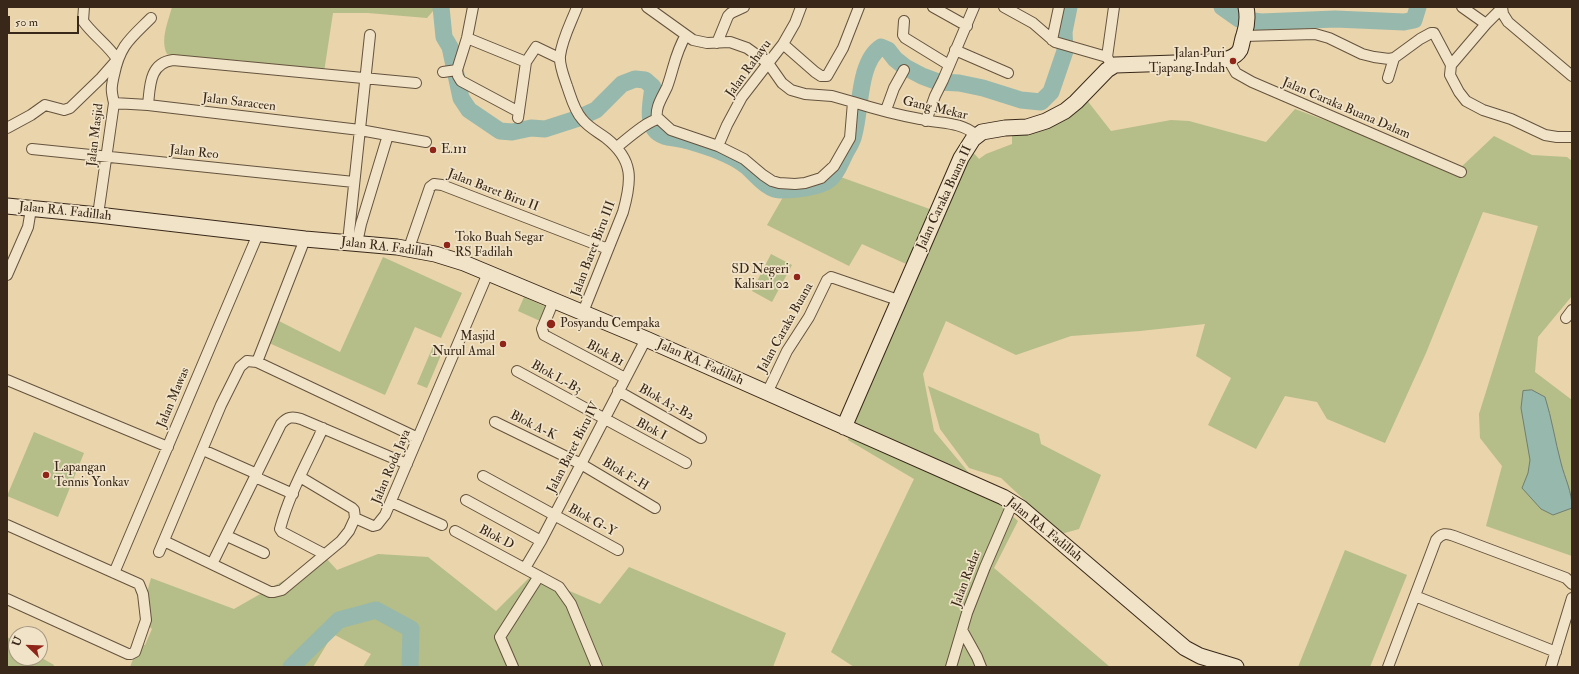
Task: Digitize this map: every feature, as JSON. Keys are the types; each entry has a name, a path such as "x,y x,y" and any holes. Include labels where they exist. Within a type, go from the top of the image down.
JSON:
{"main road":[{"path":"1109,61 1118,64 1205,62 1235,56 1245,33 1247,11"},
{"name":"Jalan Caraka Buana II","path":"844,427 898,300 961,158 969,144 976,135 982,132 1027,126 1055,117 1076,102 1109,61"},
{"name":"Jalan RA. Fadillah","path":"7,206 305,239 409,248 464,263 646,339 1014,502 1185,648 1200,656 1236,667"}],"street":[{"path":"84,7 83,21 110,49 117,59"},
{"path":"473,7 467,38 456,70 458,76 461,81 518,115 526,62 536,47 560,58"},
{"name":"Jalan Baret Biru III","path":"577,7 563,42 560,58 566,83 579,115 617,146 624,155 628,166 629,186 628,196 623,212 583,312"},
{"path":"647,7 693,40 717,43 730,42 742,45 768,63"},
{"path":"717,43 728,16 744,7"},
{"path":"783,44 815,72 821,76 827,76 843,48 859,7"},
{"path":"933,7 966,26"},
{"path":"926,121 974,7"},
{"path":"1004,7 1033,23 1054,41 1109,61 1114,7"},
{"path":"1054,41 1059,7"},
{"path":"1462,7 1486,24"},
{"name":"Jalan Rahayu","path":"718,146 742,97 783,44 795,24 797,8"},
{"path":"1451,70 1486,24 1502,8"},
{"path":"1502,8 1503,14 1508,22 1572,76"},
{"path":"7,128 25,119 45,106 64,110 70,108 101,78 117,59 122,49 151,18"},
{"path":"904,21 903,35 905,38 949,65"},
{"path":"1245,33 1315,34 1349,49 1382,58 1394,58 1420,39 1434,33 1461,95 1472,104 1483,110 1511,119 1545,135 1556,138 1572,137"},
{"path":"653,121 657,107 667,87 677,51 686,35"},
{"path":"353,243 354,182 370,36"},
{"path":"467,38 526,62"},
{"path":"955,50 1008,73"},
{"name":"Jalan Caraka Buana Dalam","path":"1228,58 1236,73 1252,82 1461,172"},
{"path":"1388,78 1394,58"},
{"name":"Jalan Masjid","path":"98,215 114,103 111,91 117,59"},
{"path":"148,105 151,77 153,72 161,64 170,60 416,84"},
{"name":"Gang Mekar","path":"768,63 782,83 791,90 805,94 832,96 926,121 947,122 969,129 976,135"},
{"path":"443,72 456,70"},
{"name":"Gang Mekar","path":"886,110 894,88 904,70"},
{"name":"Jalan Saraceen","path":"114,103 148,105 360,130 426,142"},
{"path":"617,146 653,121 661,121 668,129 674,132 718,146 749,162 772,181 787,184 805,184 821,178 834,166 850,138 856,103"},
{"path":"353,243 361,224 388,135"},
{"name":"Jalan Reo","path":"32,149 106,158 354,182"},
{"name":"Jalan Baret Biru II","path":"409,248 430,187 434,184 442,185 608,249"},
{"path":"7,275 28,227 31,209"},
{"name":"Jalan Mawas","path":"114,573 258,234"},
{"path":"257,362 305,239"},
{"name":"Jalan Roda Jaya","path":"355,518 373,526 377,525 386,515 488,273"},
{"name":"Jalan Caraka Buana","path":"767,393 787,350 809,317 827,280 830,277 898,300"},
{"name":"Blok B1","path":"554,300 542,329 544,335 624,378"},
{"name":"Jalan Baret Biru IV","path":"525,568 541,541 624,378 646,339"},
{"path":"159,552 221,405 240,367 247,361 257,362 418,438"},
{"name":"Blok L-B3","path":"516,371 604,419"},
{"path":"7,380 168,447"},
{"name":"Blok A3-B2","path":"618,391 701,438"},
{"path":"212,564 284,419 294,417 407,464"},
{"name":"Blok I","path":"604,419 686,463"},
{"name":"Blok A-K","path":"495,422 581,464"},
{"path":"323,428 286,510 281,531 324,554"},
{"path":"202,450 293,494"},
{"name":"Blok F-H","path":"581,464 655,508"},
{"name":"Blok G-Y","path":"483,476 618,550"},
{"path":"164,541 270,592 274,592 287,586 346,536 353,525 355,518 352,508 300,477"},
{"path":"466,500 541,541"},
{"path":"391,502 442,525"},
{"name":"Jalan Radar","path":"951,667 962,630 985,567 1014,502"},
{"path":"7,525 139,584 143,594 145,625 135,652 131,654 7,599"},
{"name":"Blok D","path":"455,531 559,587 567,598 578,620 597,667"},
{"path":"1388,667 1436,540 1440,535 1444,534 1566,578 1572,584"},
{"path":"227,536 264,553"},
{"path":"513,667 500,637 539,576"},
{"path":"1415,596 1556,652"},
{"path":"1551,667 1572,598"},
{"path":"962,630 981,667"}],"green space":[{"path":"172,7 433,7 433,11 427,18 368,13 333,13 324,72 237,60 200,61 167,54 164,37"},
{"path":"1086,99 1111,131 1171,120 1189,121 1266,142 1295,109 1458,170 1494,136 1532,155 1567,157 1572,161 1572,296 1538,337 1535,372 1572,400 1572,556 1486,526 1502,466 1480,438 1479,414 1538,226 1483,212 1426,353 1385,443 1327,419 1317,402 1285,396 1256,449 1208,425 1231,378 1196,356 1205,324 1071,336 1016,355 946,321 923,374 934,431 984,491 1018,521 994,568 1110,667 854,667 831,652 914,479 848,440 865,377 915,268 862,244 849,266 767,225 786,192 818,187 835,175 938,212 970,149 979,159 986,154 1012,144 1012,130"},
{"path":"771,254 792,265 772,302 752,291"},
{"path":"383,257 462,293 441,338 415,327 385,395 269,343 279,321 340,352"},
{"path":"524,297 546,307 540,321 518,311"},
{"path":"434,344 444,348 427,388 417,384"},
{"path":"928,386 1039,434 1041,444 1101,475 1079,529 1061,534 1001,478 969,468 940,429"},
{"name":"Lapangan Tennis Yonkav","path":"34,432 84,453 58,517 7,496"},
{"path":"1345,550 1407,575 1370,667 1298,667"},
{"path":"378,554 428,557 496,611 532,575 600,604 629,567 786,633 773,667 363,667 371,654 333,634 313,667 130,667 139,644 145,645 152,629 140,618 151,578 234,609 325,557 337,570"},
{"path":"7,637 8,666 48,666 48,662 54,665 53,667 7,667"}],"water":[{"path":"1532,390 1545,397 1561,463 1571,496 1572,508 1553,515 1541,509 1522,488 1528,473 1530,460 1521,408 1523,391"}],"waterway":[{"path":"441,7 444,37 450,47 461,98 469,110 500,131 512,132 531,128 545,129 576,119 596,110 622,84 635,79 645,80 653,87 650,115 651,122 658,133 664,136 709,147 733,157 740,161 770,187 780,190 799,189 820,185 835,174 853,137 864,75 874,54 881,47 888,50 895,59 905,67 938,82 959,83 983,88 1021,100 1041,102 1051,92 1065,51 1064,32 1069,7"},
{"path":"1222,7 1239,19 1261,22 1335,19 1404,22 1414,20 1418,7"},
{"path":"291,667 339,620 376,610 411,629 410,667"}],"place":[{"name":"Jalan Puri Tjapang Indah","path":"1233,61"},
{"name":"E.111","path":"433,150"},
{"name":"Toko Buah Segar RS Fadilah","path":"447,245"},
{"name":"SD Negeri Kalisari 02","path":"797,277"},
{"name":"Posyandu Cempaka","path":"551,324"},
{"name":"Masjid Nurul Amal","path":"503,344"},
{"name":"Lapangan Tennis Yonkav","path":"46,475"}]}
